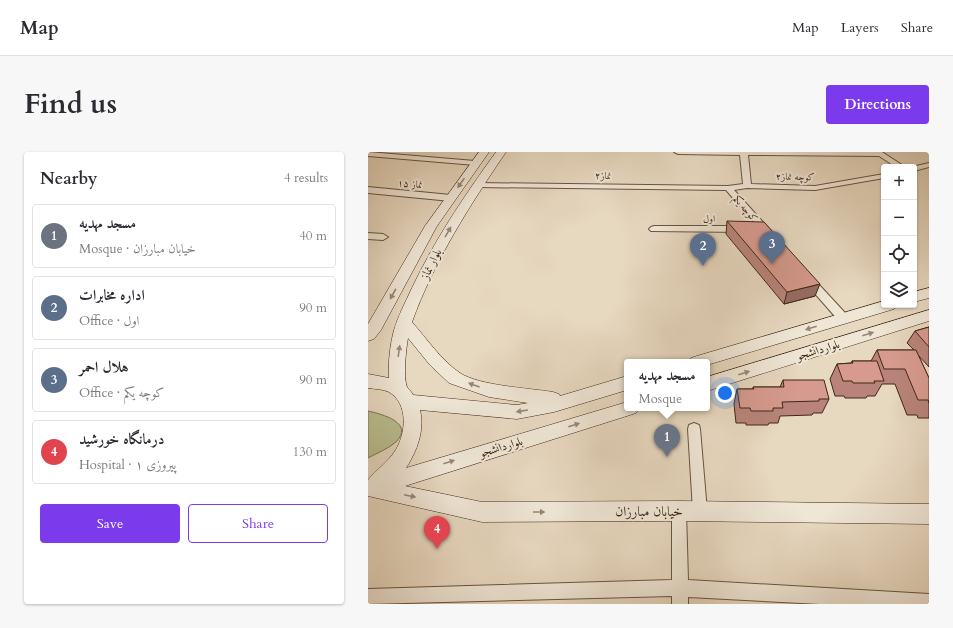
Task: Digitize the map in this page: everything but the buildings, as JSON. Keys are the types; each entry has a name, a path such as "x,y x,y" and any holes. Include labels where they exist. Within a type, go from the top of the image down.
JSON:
{"main road":[{"name":"بلوار نماز","path":"368,335 375,326 420,244 484,152"},
{"name":"بلوار نماز","path":"370,490 391,471 405,452 412,434 414,416 404,396 396,370 404,323 432,260 469,197 502,152"},
{"path":"917,296 929,293"},
{"name":"بلواردانشجو","path":"707,359 881,307"},
{"name":"بلواردانشجو","path":"710,383 929,315"},
{"path":"404,323 436,361 455,378 489,390 567,401"},
{"path":"368,381 382,382 404,396 517,412 567,401 624,384"},
{"name":"بلواردانشجو","path":"370,490 431,468 624,410"},
{"name":"خیابان مبارزان","path":"370,490 482,512 700,511 929,514"}],"street":[{"path":"678,152 881,154 896,164"},
{"path":"744,153 747,186"},
{"path":"368,154 475,163"},
{"path":"917,168 929,165"},
{"name":"کوچه نماز۲","path":"728,188 747,186 814,188 881,177"},
{"name":"نماز۲","path":"478,185 728,188"},
{"name":"کوچه یکم","path":"728,188 775,241"},
{"name":"نماز ۱۵","path":"368,190 451,198"},
{"name":"اول","path":"654,229 764,229"},
{"path":"368,236 383,237"},
{"path":"801,271 843,318"},
{"path":"694,429 700,511"},
{"path":"679,511 680,604"},
{"path":"368,597 451,599 680,588 929,602"}],"green space":[{"path":"368,411 381,414 394,420 402,430 401,435 396,442 368,458"}],"place":[{"name":"هلال احمر","path":"772,264"},
{"name":"اداره مخابرات","path":"703,266"},
{"name":"مسجد مهدیه","path":"667,457"},
{"name":"درمانگاه خورشید","path":"437,549"}]}
